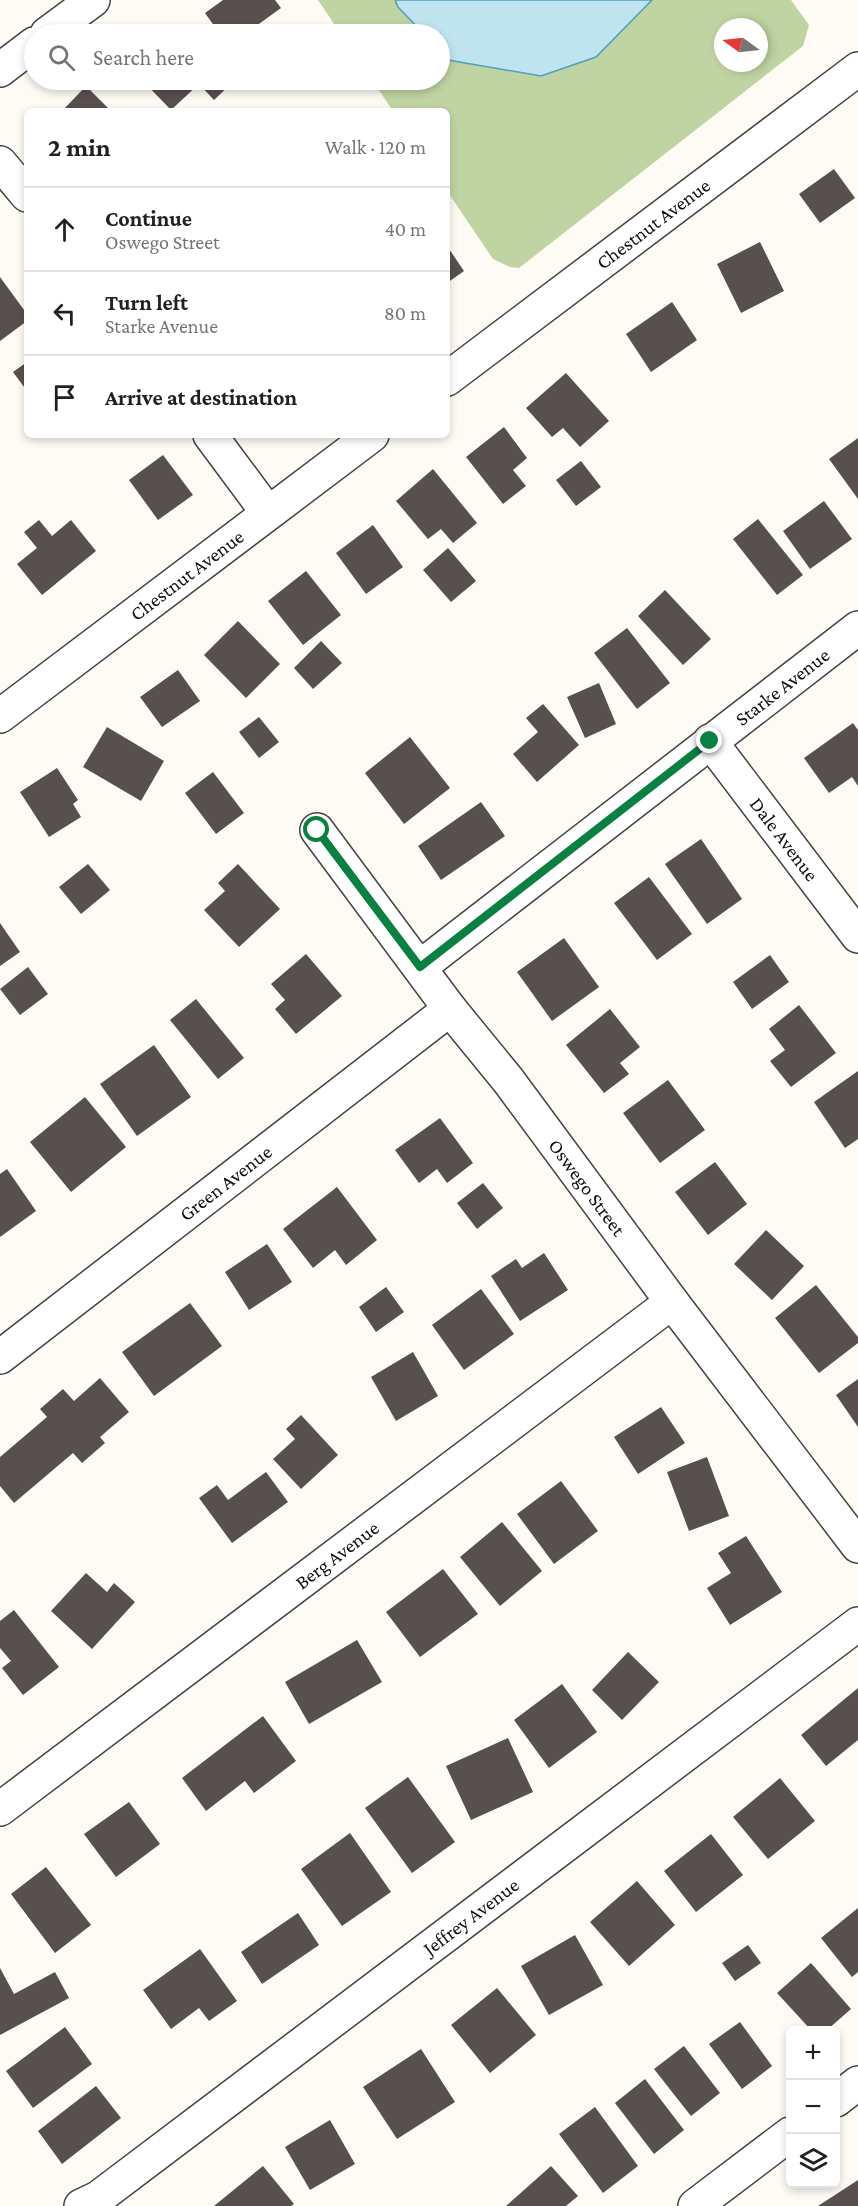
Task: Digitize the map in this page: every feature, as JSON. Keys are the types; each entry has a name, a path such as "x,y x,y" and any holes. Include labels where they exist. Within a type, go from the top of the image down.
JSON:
{"street":[{"path":"61,24 93,0"},
{"path":"0,70 24,52"},
{"name":"Chestnut Avenue","path":"450,377 858,69"},
{"path":"0,164 24,192"},
{"path":"212,438 268,513"},
{"name":"Chestnut Avenue","path":"0,716 368,438"},
{"name":"Starke Avenue","path":"420,967 858,628"},
{"name":"Dale Avenue","path":"710,741 858,936"},
{"name":"Oswego Street","path":"317,830 858,1546"},
{"name":"Green Avenue","path":"0,1357 450,1009"},
{"name":"Berg Avenue","path":"0,1809 672,1302"},
{"name":"Jeffrey Avenue","path":"81,2206 98,2198 858,1624"},
{"path":"840,2097 858,2083"},
{"path":"695,2206 786,2137"}],"green space":[{"path":"318,0 395,0 398,7 414,24 334,24"},
{"path":"652,0 791,0 809,25 803,46 519,268 510,267 493,259 450,195 450,108 391,108 379,90 450,90 450,60 596,57"}],"water":[{"path":"395,0 652,0 596,57 541,76 450,60 450,24 414,24 398,7"}],"building":[{"path":"223,0 275,0 281,8 259,24 213,24 205,13"},
{"path":"82,90 90,90 108,108 65,108"},
{"path":"152,90 193,90 173,108 169,108"},
{"path":"205,90 224,90 214,100"},
{"path":"834,169 855,198 820,223 799,194"},
{"path":"760,242 784,291 741,313 717,264"},
{"path":"450,250 464,271 450,281"},
{"path":"0,277 24,310 24,323 0,341"},
{"path":"672,302 697,340 651,372 626,334"},
{"path":"24,364 24,387 13,372"},
{"path":"566,373 609,421 580,447 563,428 552,437 526,408"},
{"path":"504,427 527,458 513,470 526,486 503,504 466,457"},
{"path":"858,438 858,499 829,459"},
{"path":"163,455 193,495 158,520 129,480"},
{"path":"581,461 601,487 576,506 556,480"},
{"path":"433,469 477,523 453,543 441,529 428,539 396,501"},
{"path":"824,501 852,539 810,569 783,531"},
{"path":"758,519 803,575 777,595 733,539"},
{"path":"39,520 52,536 71,520 96,551 42,595 17,564 37,548 24,532"},
{"path":"373,525 403,567 366,594 336,553"},
{"path":"448,548 476,581 451,602 423,570"},
{"path":"306,571 341,615 303,645 268,601"},
{"path":"665,590 711,639 683,665 638,616"},
{"path":"238,621 280,664 246,698 204,655"},
{"path":"627,628 670,683 637,709 594,653"},
{"path":"321,641 342,663 313,689 294,668"},
{"path":"178,670 200,701 162,727 140,697"},
{"path":"599,683 616,724 585,738 567,697"},
{"path":"543,704 579,745 537,782 513,754 538,732 526,718"},
{"path":"259,717 279,742 259,758 239,732"},
{"path":"853,723 858,730 858,786 852,777 829,793 804,758"},
{"path":"107,727 164,761 141,801 83,767"},
{"path":"410,737 450,788 404,824 365,773"},
{"path":"57,768 78,800 73,804 81,817 49,837 20,792"},
{"path":"213,772 244,813 216,834 185,793"},
{"path":"481,802 505,836 441,880 418,846"},
{"path":"701,839 742,899 707,924 665,864"},
{"path":"88,864 110,890 81,914 59,887"},
{"path":"238,864 280,909 239,947 204,910 225,891 218,883"},
{"path":"649,877 692,934 657,960 614,903"},
{"path":"0,923 20,952 0,966"},
{"path":"564,938 599,987 552,1021 517,972"},
{"path":"306,954 342,996 296,1034 275,1009 285,1000 271,984"},
{"path":"770,955 789,982 752,1009 733,982"},
{"path":"28,967 48,994 20,1015 0,989"},
{"path":"196,999 244,1058 218,1079 170,1020"},
{"path":"799,1005 836,1053 791,1087 770,1061 785,1050 769,1029"},
{"path":"610,1009 640,1047 620,1063 629,1074 604,1093 566,1045"},
{"path":"154,1045 191,1097 137,1136 100,1084"},
{"path":"858,1071 858,1139 845,1148 814,1102"},
{"path":"668,1080 705,1130 660,1163 623,1113"},
{"path":"85,1097 126,1147 71,1192 30,1142"},
{"path":"440,1118 473,1163 447,1183 437,1169 419,1183 395,1150"},
{"path":"715,1162 747,1204 708,1235 675,1192"},
{"path":"7,1169 36,1211 0,1237 0,1174"},
{"path":"483,1183 503,1208 477,1229 457,1203"},
{"path":"337,1187 377,1240 346,1265 335,1250 313,1268 283,1229"},
{"path":"766,1230 804,1266 772,1300 734,1264"},
{"path":"267,1244 292,1282 249,1310 225,1272"},
{"path":"544,1253 568,1290 520,1321 491,1276 516,1259 522,1268"},
{"path":"816,1285 858,1337 858,1343 819,1373 775,1318"},
{"path":"386,1287 404,1312 376,1332 359,1307"},
{"path":"481,1289 514,1334 464,1370 432,1325"},
{"path":"190,1303 222,1346 154,1396 122,1352"},
{"path":"413,1352 438,1396 396,1421 371,1377"},
{"path":"100,1378 129,1412 100,1437 105,1443 82,1463 73,1453 14,1503 0,1486 0,1457 47,1417 40,1409 63,1389 74,1401"},
{"path":"858,1379 858,1427 836,1395"},
{"path":"661,1407 685,1443 638,1474 614,1437"},
{"path":"301,1415 338,1455 301,1489 273,1459 295,1439 286,1429"},
{"path":"707,1457 729,1516 689,1531 667,1472"},
{"path":"266,1472 288,1502 232,1543 199,1498 217,1485 228,1500"},
{"path":"561,1481 598,1531 554,1564 517,1514"},
{"path":"502,1522 542,1571 500,1606 460,1557"},
{"path":"746,1536 782,1592 730,1625 707,1588 731,1573 718,1553"},
{"path":"443,1569 478,1614 420,1657 386,1612"},
{"path":"86,1573 107,1592 114,1583 135,1602 92,1649 51,1611"},
{"path":"14,1610 59,1667 23,1695 2,1668 11,1661 0,1648 0,1621"},
{"path":"357,1640 382,1682 309,1724 285,1682"},
{"path":"628,1652 659,1682 622,1720 592,1690"},
{"path":"562,1684 597,1732 549,1768 514,1720"},
{"path":"858,1688 858,1740 826,1766 801,1735"},
{"path":"263,1716 296,1761 254,1793 245,1781 206,1811 182,1778"},
{"path":"508,1738 533,1792 471,1820 446,1766"},
{"path":"408,1777 455,1842 412,1873 365,1808"},
{"path":"780,1778 815,1821 768,1859 733,1817"},
{"path":"129,1802 160,1844 116,1877 84,1834"},
{"path":"350,1833 391,1892 342,1926 301,1869"},
{"path":"711,1834 743,1875 696,1912 664,1871"},
{"path":"46,1867 91,1925 55,1953 11,1894"},
{"path":"637,1881 675,1925 629,1966 590,1922"},
{"path":"858,1908 858,1972 852,1977 821,1938"},
{"path":"298,1913 319,1945 262,1984 241,1952"},
{"path":"575,1935 603,1985 549,2015 521,1966"},
{"path":"748,1945 761,1963 735,1981 722,1963"},
{"path":"200,1949 237,2001 209,2021 199,2008 171,2029 143,1990"},
{"path":"811,1963 851,2009 832,2026 807,2026 777,1993"},
{"path":"0,1968 14,1994 55,1972 69,1998 0,2035"},
{"path":"497,1988 536,2035 490,2073 451,2025"},
{"path":"740,2022 772,2066 742,2089 709,2044"},
{"path":"65,2027 92,2064 33,2108 6,2071"},
{"path":"684,2046 720,2093 691,2116 654,2069"},
{"path":"421,2049 455,2102 397,2139 363,2087"},
{"path":"645,2079 684,2130 654,2154 615,2103"},
{"path":"96,2086 121,2118 62,2164 38,2131"},
{"path":"595,2107 638,2166 603,2193 559,2134"},
{"path":"330,2120 355,2164 310,2190 285,2147"},
{"path":"263,2166 294,2204 291,2206 214,2206"},
{"path":"551,2166 578,2196 566,2206 506,2206"},
{"path":"858,2180 858,2206 818,2206"}],"route":[{"path":"317,830 420,967 710,741"}]}
